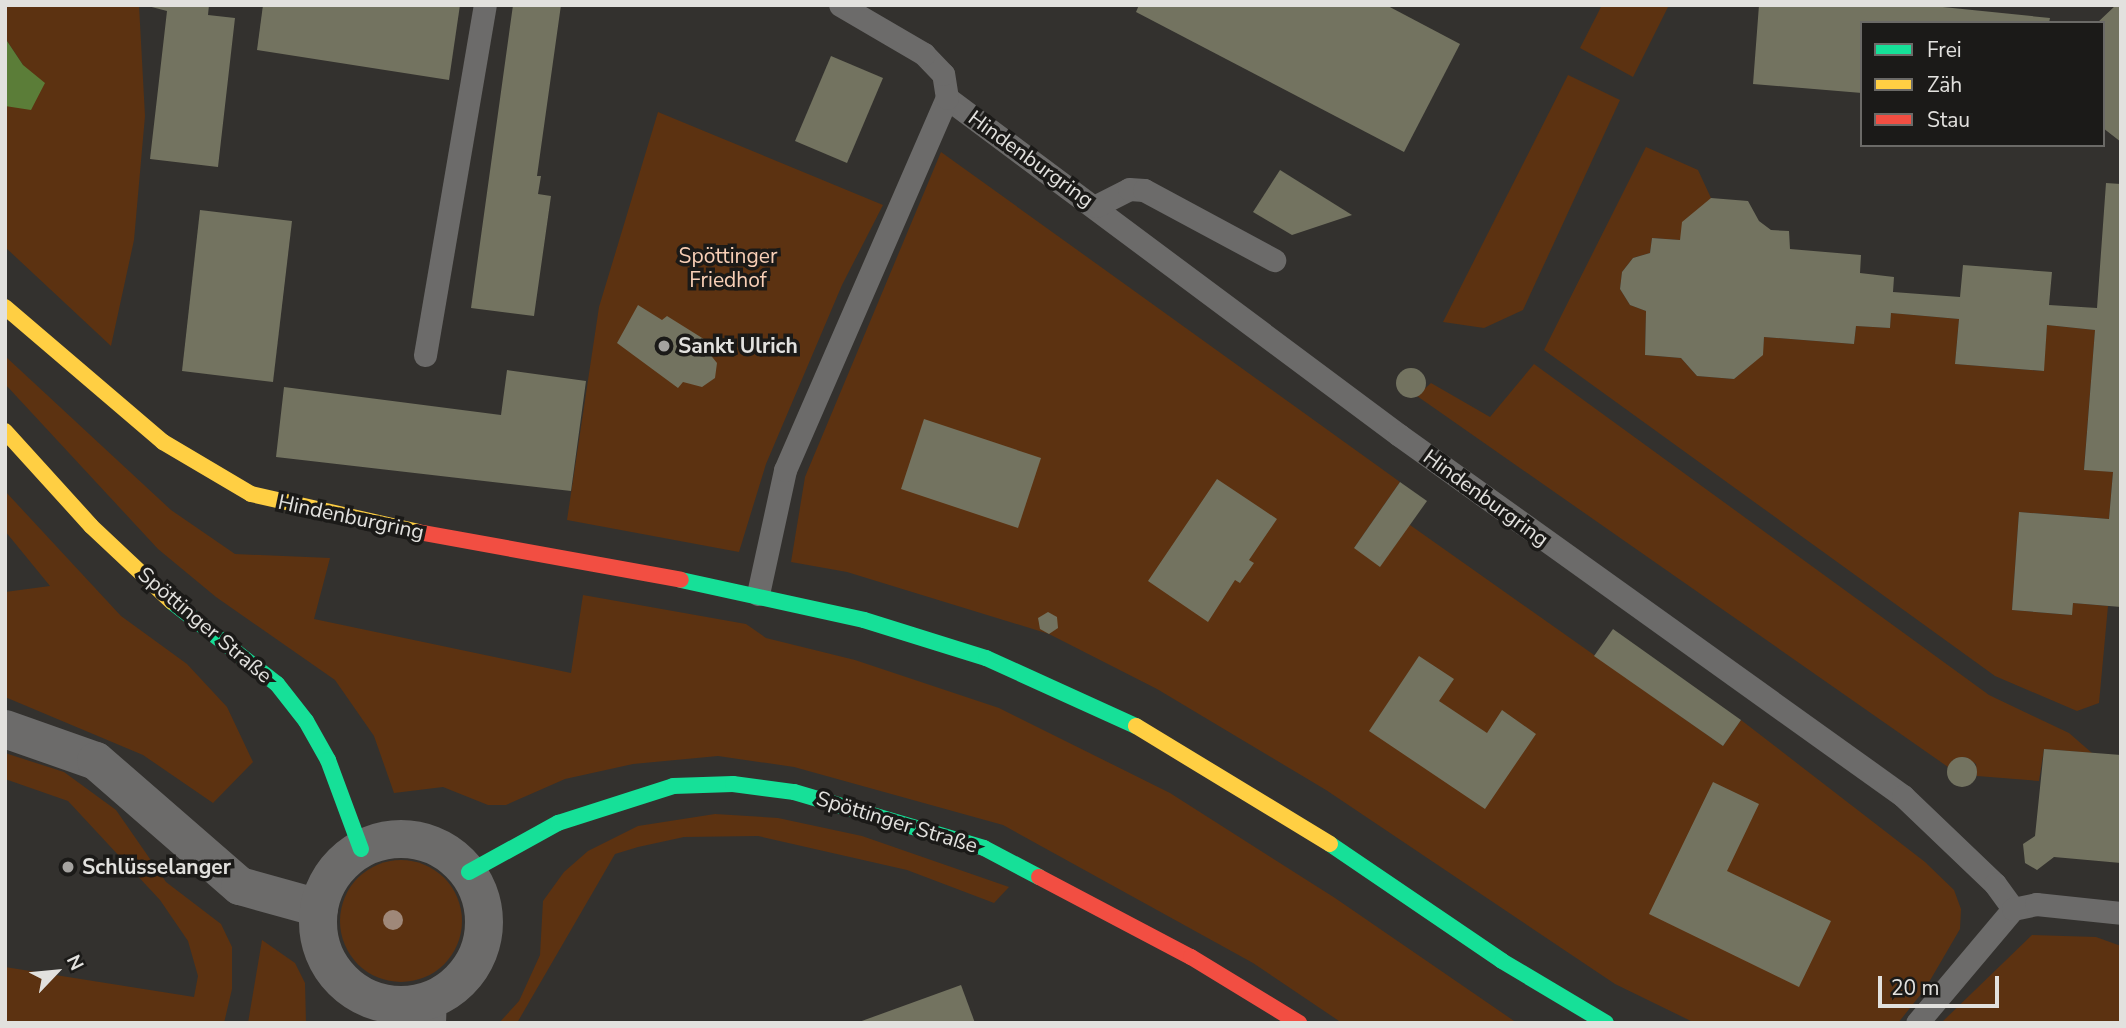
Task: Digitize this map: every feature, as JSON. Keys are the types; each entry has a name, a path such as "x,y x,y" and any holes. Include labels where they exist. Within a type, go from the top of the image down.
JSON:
{"main road":[{"name":"Hindenburgring","path":"5,307 163,442 251,494 355,521 758,594 864,620 986,658 1058,687 1158,737 1352,857 1502,961 1606,1023"},
{"name":"Spöttinger Straße","path":"5,431 91,526 160,591 276,684 306,721 328,760 361,849"},
{"name":"Spöttinger Straße","path":"468,872 558,823 673,786 733,784 794,792 984,848 1259,995 1299,1023"}],"street":[{"path":"5,729 96,761 240,886 319,908"},
{"path":"390,840 419,840 455,858 468,872 484,912 479,954 434,1011 414,1005 368,1012 328,964 319,936 319,908 333,873 361,849 390,840"}],"lane":[{"path":"425,355 485,5"},
{"name":"Hindenburgring","path":"758,594 785,470 947,98 943,74 924,54 840,5"},
{"name":"Hindenburgring","path":"947,98 1096,206 1399,435 1903,796 1986,875 2013,909"},
{"path":"1096,206 1129,189 1144,190 1274,260"},
{"path":"1917,1023 2013,909 2036,904 2121,912"}],"green space":[{"path":"5,5 139,5 145,116 134,240 111,346 5,247 5,106 23,65 5,38"},
{"path":"1602,5 1669,5 1633,77 1580,48"},
{"path":"1568,75 1620,100 1523,310 1484,328 1443,322"},
{"name":"Spöttinger Friedhof","path":"658,112 883,205 842,285 766,464 739,552 567,520 599,307"},
{"path":"1646,147 1698,170 1711,198 1680,240 1652,238 1650,253 1633,258 1622,272 1620,289 1630,305 1646,311 1645,355 1681,358 1697,376 1734,379 1762,355 1764,337 1854,344 1856,326 1890,328 1891,313 1959,319 1955,364 2043,371 2047,325 2095,330 2084,469 2113,472 2109,519 2019,512 2012,610 2071,615 2073,603 2108,606 2099,703 2077,711 1995,676 1544,350"},
{"path":"941,152 1400,482 1354,548 1410,525 1723,746 1741,720 1925,862 1954,890 1961,909 1960,929 1925,989 1898,1023 1695,1023 1615,984 1326,790 1157,689 1049,634 847,572 791,562 805,477"},
{"path":"5,356 171,510 235,554 330,558 314,619 571,673 583,595 746,624 766,638 855,660 999,708 1170,793 1335,898 1517,1023 1342,1023 1253,963 1003,825 794,767 718,756 633,764 565,779 506,805 488,805 443,787 394,793 374,736 335,680 216,597 158,549 5,384"},
{"path":"1534,364 1989,695 2069,733 2092,753 2044,749 2039,781 1977,776 1976,764 1965,757 1953,760 1948,767 1417,396 1431,383 1490,417"},
{"path":"5,491 121,616 187,664 227,707 253,762 213,803 143,755 5,697 5,592 50,586 5,531"},
{"name":"Schlüsselanger","path":"5,753 64,772 116,810 166,882 221,924 232,947 232,989 224,1023 5,1023 5,967 194,997 198,976 188,941 160,900 68,801 5,779"},
{"path":"715,814 778,818 862,836 1009,887 994,903 907,870 758,836 684,837 638,847 615,854 517,1023 499,1023 519,1001 540,955 543,901 564,872 588,851 638,826"},
{"path":"401,860 424,865 444,878 457,898 462,921 457,944 444,964 424,977 401,982 378,977 358,964 345,944 340,921 345,898 358,878 378,865"},
{"path":"2032,935 2096,937 2121,946 2121,1023 1941,1023"},
{"path":"262,940 295,963 305,983 306,1023 248,1023"}],"shaded area":[{"path":"5,38 23,65 45,83 31,110 5,106"}],"building":[{"path":"144,5 209,5 208,15 235,18 218,167 150,159 167,11"},
{"path":"263,5 460,5 449,80 257,50"},
{"path":"513,5 561,5 537,176 541,176 538,194 551,196 534,316 471,308"},
{"path":"1139,5 1386,5 1460,44 1404,152 1136,12"},
{"path":"1759,5 1923,5 2050,18 2049,21 1860,21 1860,93 1753,84"},
{"path":"2116,5 2121,5 2121,142 2105,130 2105,21 2099,21"},
{"path":"831,56 883,78 847,163 795,141"},
{"path":"1280,170 1352,215 1292,235 1253,212"},
{"path":"2106,183 2121,184 2121,607 2073,603 2072,615 2012,610 2019,512 2109,519 2113,472 2084,470 2095,330 2047,325 2044,371 1955,364 1959,319 1891,313 1890,328 1856,326 1854,344 1764,337 1763,355 1734,379 1697,376 1681,358 1645,355 1646,311 1630,305 1620,289 1622,272 1633,258 1650,253 1652,238 1680,240 1682,222 1711,198 1748,201 1759,221 1771,230 1789,231 1790,249 1861,255 1860,273 1894,277 1893,292 1960,297 1963,265 2052,272 2049,305 2097,308"},
{"path":"200,210 292,221 273,382 182,371"},
{"name":"Sankt Ulrich","path":"638,305 662,320 667,316 707,341 705,348 717,363 715,378 702,387 683,382 678,388 617,343"},
{"path":"1411,368 1422,372 1426,383 1422,394 1411,398 1400,394 1396,383 1400,372"},
{"path":"507,370 586,381 571,491 276,457 284,387 501,415"},
{"path":"924,419 1041,458 1018,528 901,489"},
{"path":"1217,479 1277,519 1249,560 1254,563 1240,583 1235,580 1208,622 1148,581"},
{"path":"1400,482 1427,501 1380,567 1354,548"},
{"path":"1048,612 1057,617 1058,628 1049,634 1040,629 1038,618"},
{"path":"1613,629 1741,720 1723,746 1594,656"},
{"path":"1419,656 1454,679 1439,701 1487,733 1502,710 1536,734 1485,809 1369,731"},
{"path":"2044,749 2121,755 2121,863 2054,857 2037,870 2025,863 2023,844 2035,836"},
{"path":"1962,757 1968,758 1976,766 1976,778 1968,786 1962,787 1956,786 1948,778 1947,772 1948,766 1956,758"},
{"path":"1713,782 1759,804 1727,871 1831,921 1799,987 1649,914"},
{"path":"961,985 975,1023 859,1023 859,1022"}],"traffic: fast":[{"path":"681,580 864,620 986,658 1136,726"},
{"path":"172,602 277,684 306,721 328,760 361,849"},
{"path":"469,872 558,823 673,786 733,784 794,792 984,848 1039,877"},
{"path":"1330,844 1502,961 1606,1023"}],"traffic: slow":[{"path":"5,307 163,442 251,494 418,532"},
{"path":"5,431 91,526 172,602"},
{"path":"1136,726 1330,844"}],"traffic: jam":[{"path":"418,532 681,580"},
{"path":"1039,877 1191,957 1299,1023"}],"place":[{"name":"Sankt Ulrich","path":"664,346"},
{"name":"Schlüsselanger","path":"68,867"}]}
